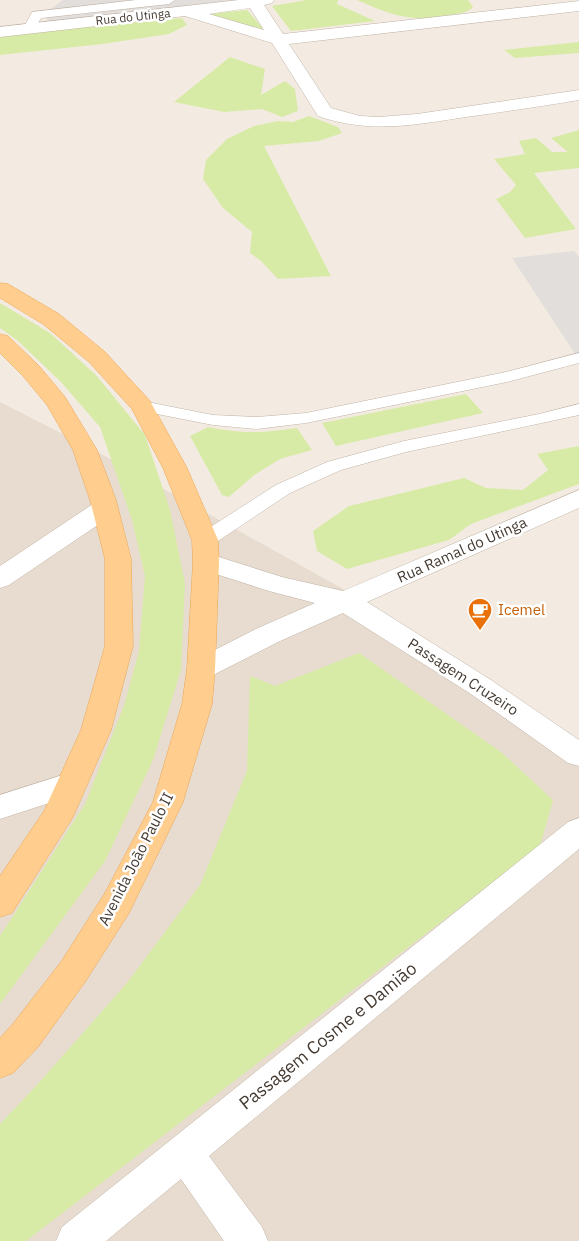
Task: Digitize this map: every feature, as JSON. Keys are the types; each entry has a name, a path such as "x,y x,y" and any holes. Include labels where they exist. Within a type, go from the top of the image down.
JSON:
{"main road":[{"name":"Avenida João Paulo II","path":"0,289 51,318 97,357 142,406 175,468 205,551 201,669 197,704 168,802 121,895 73,972 25,1036 0,1062"},
{"path":"0,341 31,371 57,402 85,450 105,508 118,558 119,646 96,730 58,817 0,903"}],"street":[{"path":"484,0 497,15"},
{"name":"Rua do Utinga","path":"0,32 33,22 184,11 260,1"},
{"path":"260,1 278,40 324,112 351,121 387,122 418,120 579,95"},
{"path":"184,11 278,40 579,6"},
{"name":"Rua Ramal do Utinga","path":"201,669 268,635 579,498"},
{"path":"0,579 105,508"},
{"path":"205,551 278,585 345,601"},
{"name":"Passagem Cruzeiro","path":"345,601 481,687 579,754"},
{"path":"0,807 72,784"},
{"name":"Passagem Cosme e Damião","path":"76,1241 579,831"},
{"path":"185,1153 248,1241"}],"lane":[{"path":"33,22 68,0"},
{"path":"33,22 169,0"},
{"path":"142,406 213,420 257,422 306,418 507,377 579,358"},
{"path":"205,551 283,489 334,466 404,447 579,409"}],"shaded area":[{"path":"63,0 236,0 49,22 43,14"},
{"path":"574,251 579,257 579,360 512,258"},
{"path":"0,402 94,450 370,604 579,763 579,1241 0,1241"}],"green space":[{"path":"307,0 338,0 337,4 375,21 291,31 272,6"},
{"path":"357,0 468,0 473,7 466,12 452,15 414,18 392,14"},
{"path":"247,10 266,32 207,14"},
{"path":"182,18 187,25 169,34 102,44 0,55 0,35"},
{"path":"579,42 579,53 515,58 504,50"},
{"path":"230,57 265,69 261,95 285,81 295,89 298,111 282,117 262,109 224,112 174,102"},
{"path":"309,116 338,127 342,133 319,141 264,146 331,276 278,279 261,261 250,253 252,232 223,208 203,179 206,160 227,139 254,126 278,121 293,122"},
{"path":"579,130 579,168 534,173 576,229 525,238 496,199 510,192 516,185 494,159 525,154 519,141 536,138 552,152 568,152 551,138"},
{"path":"0,303 50,333 96,375 145,435 170,510 185,584 181,670 153,760 105,861 0,1004 0,936 85,804 124,706 139,651 145,576 132,520 100,427 60,381 18,341 0,328"},
{"path":"466,394 483,413 336,446 322,423"},
{"path":"208,427 252,432 297,428 312,450 280,459 253,476 229,497 222,495 190,436"},
{"path":"579,446 579,484 471,524 449,540 347,569 317,551 313,531 349,506 464,478 486,488 523,490 548,470 537,454"},
{"path":"359,653 501,752 553,800 540,846 26,1241 0,1241 0,1124 127,983 200,885 247,771 250,676 275,686"}],"place":[{"name":"Icemel","path":"480,631"}]}
